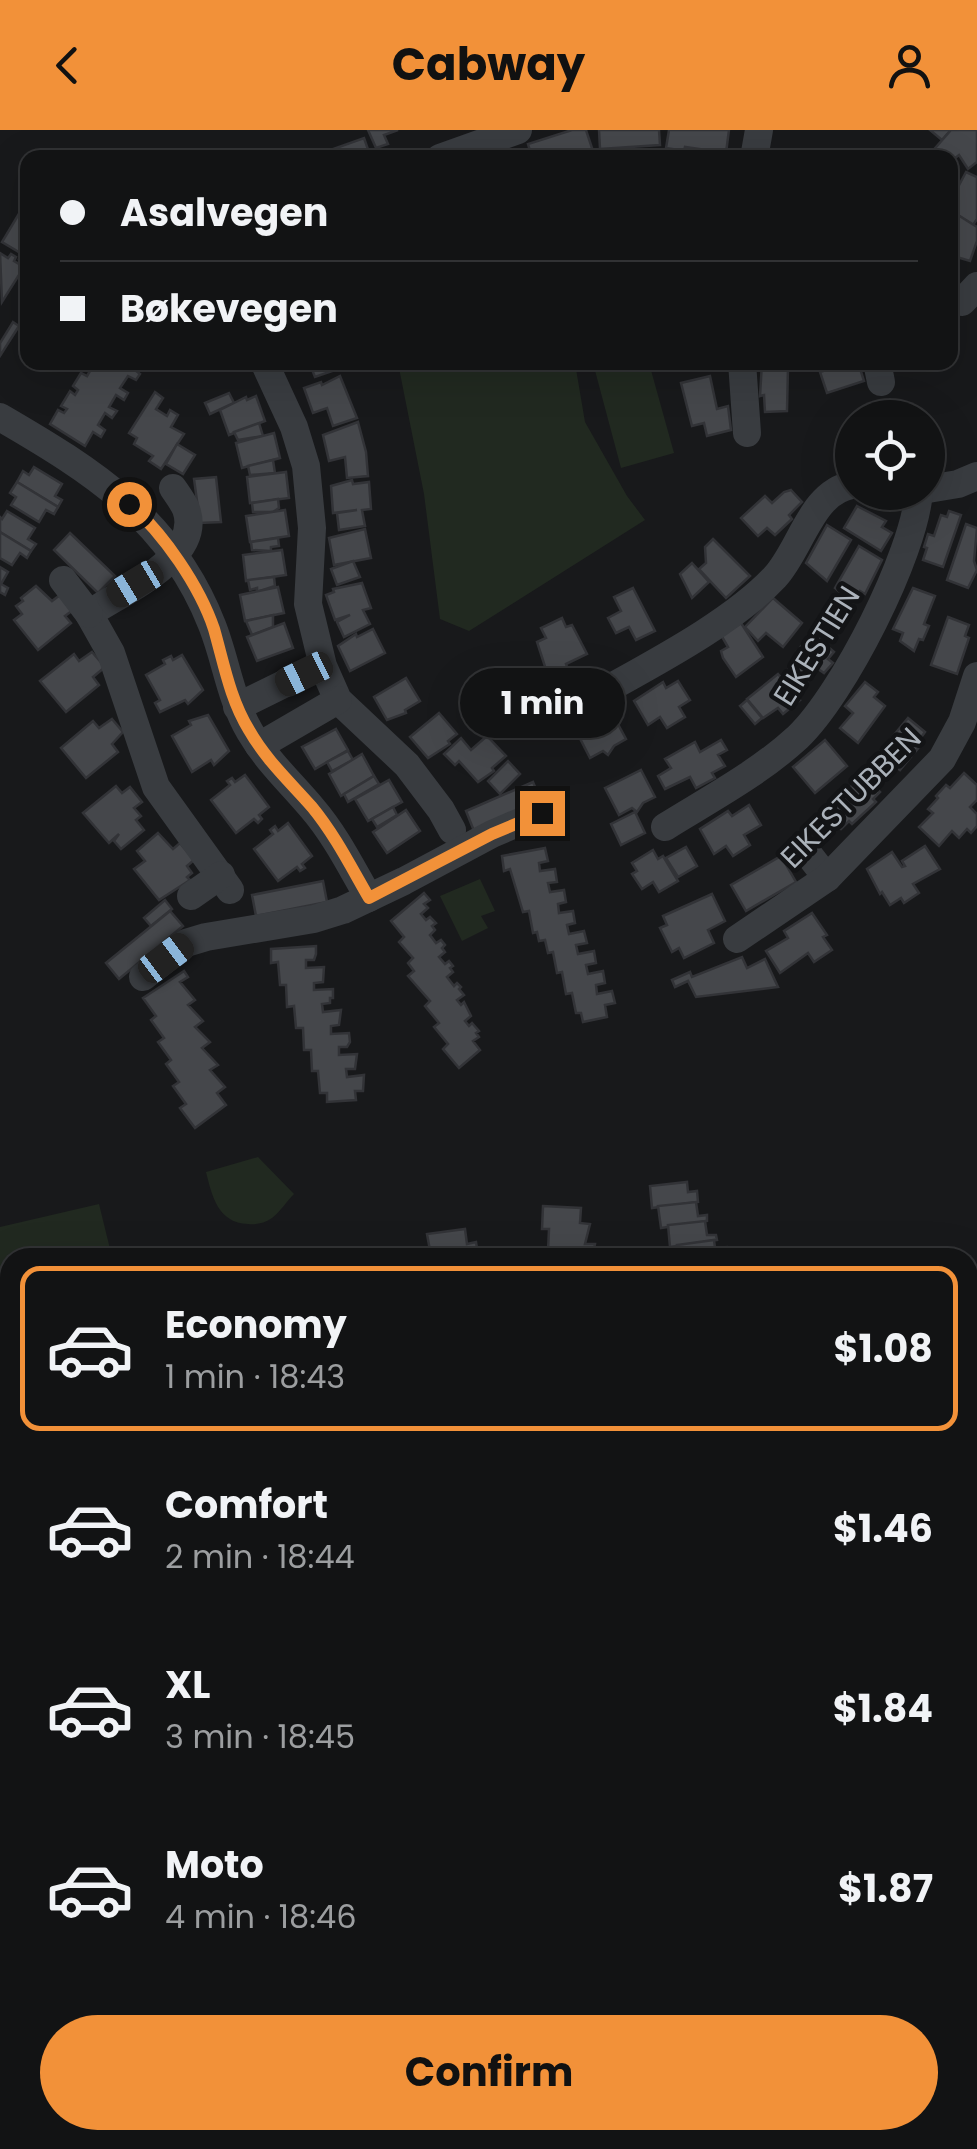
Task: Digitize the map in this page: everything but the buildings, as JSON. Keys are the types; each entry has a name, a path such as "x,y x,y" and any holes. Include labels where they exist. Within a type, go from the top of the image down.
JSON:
{"street":[{"path":"462,150 518,130"},
{"path":"268,370 294,427 306,466 312,528 308,604 324,666 338,700 407,766 452,830"},
{"path":"743,370 747,433"},
{"path":"0,417 110,488 144,516 177,556 212,624 237,707 259,746 338,842 369,898"},
{"path":"945,486 977,476"},
{"path":"89,614 177,556 186,540 188,525 186,510 174,488"},
{"path":"606,690 687,644 751,598 784,566 824,498 835,490"},
{"name":"EIKESTIEN","path":"665,827 756,770 815,719 893,582 917,510"},
{"path":"63,580 89,614 111,653 156,786 226,883 191,896"},
{"path":"237,707 304,674"},
{"name":"EIKESTUBBEN","path":"738,939 826,878 942,759 962,722 977,676"},
{"path":"259,746 338,700"},
{"path":"143,977 186,943 206,936 314,919 369,898 476,842 542,813"},
{"path":"806,851 826,878"}],"shaded area":[{"path":"399,370 576,370 585,422 645,520 469,631 440,619 424,494"},
{"path":"595,370 651,370 674,453 621,468"},
{"path":"480,879 495,911 481,916 488,928 462,941 440,896"},
{"path":"258,1157 294,1194 266,1221 254,1224 230,1219 218,1207 206,1172"},
{"path":"99,1204 110,1248 0,1248 0,1227"}],"route":[{"path":"129,504 177,556 212,624 228,681 248,730 338,842 369,898 492,834 542,813"}]}
